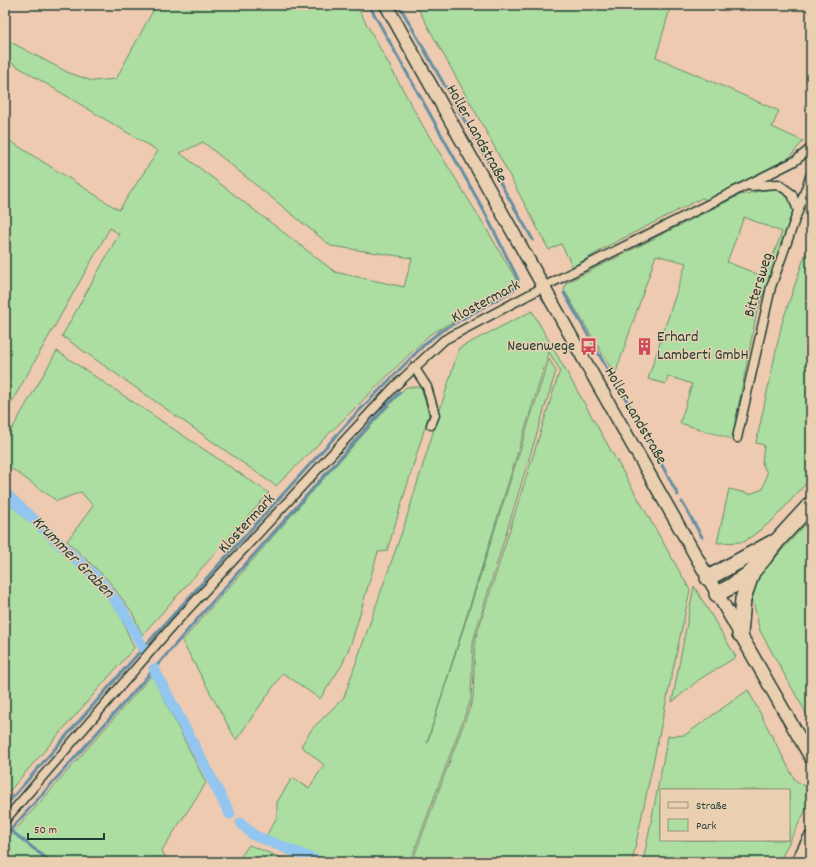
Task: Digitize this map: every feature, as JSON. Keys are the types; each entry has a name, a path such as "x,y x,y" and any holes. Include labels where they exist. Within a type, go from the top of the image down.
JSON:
{"highway":[{"path":"717,594 732,586 752,572 777,541 811,504"},
{"path":"708,578 777,541"},
{"path":"740,634 743,599 752,572"},
{"path":"799,862 811,839"}],"main road":[{"name":"Holler Landstraße","path":"386,5 543,287 811,758"}],"street":[{"path":"543,287 747,186 795,161 811,148"},
{"name":"Bittersweg","path":"737,438 771,287 811,174"},
{"path":"747,186 778,184 792,194 798,211"},
{"name":"Klostermark","path":"5,820 175,623 414,367 444,340 543,287"},
{"path":"414,367 427,387 435,415 432,425"}],"green space":[{"path":"156,5 356,5 423,126 516,279 513,288 429,335 276,486 62,336 119,234 110,228 5,414 5,139 119,210 158,151 5,59 5,39 67,72 92,81 116,79","holes":["203,142 331,246 412,258 404,287 335,272 180,153"]},
{"path":"416,5 671,5 656,57 779,111 772,127 803,141 789,158 707,200 702,198 608,246 573,267 561,244 549,250 488,135"},
{"path":"774,188 789,198 794,210 757,311 732,439 680,423 692,384 668,376 666,384 648,379 686,263 656,255 615,375 564,290 566,283 740,195","holes":["744,217 782,232 765,277 727,262"]},
{"path":"811,237 811,478 772,521 744,542 717,543 729,489 750,494 763,489 767,473 762,463 764,445 756,443 782,323"},
{"path":"532,311 690,590 632,862 412,862 473,699 475,640 560,370 549,352 427,743 549,359 556,371 473,641 471,699 410,862 332,862 266,836 277,817 277,802 292,778 309,788 324,765 301,746 312,729 344,697 405,523 459,348"},
{"path":"57,351 269,493 142,635 132,612 108,580 67,541 93,506 81,492 57,501 5,464 5,441"},
{"path":"406,387 421,387 429,414 387,551 378,552 352,641 342,665 320,699 283,673 236,740 182,641 317,486"},
{"path":"5,500 101,588 120,615 134,648 5,796"},
{"path":"811,518 811,722 760,631 751,593 757,578"},
{"path":"694,586 736,657 700,679 672,702"},
{"path":"152,675 206,783 162,850 167,862 5,862 5,842"},
{"path":"748,690 795,780 811,790 811,800 790,841 790,789 660,789 660,841 790,841 779,862 643,862 668,736 685,735"},
{"path":"249,845 292,862 237,862"}],"waterway":[{"path":"5,806 143,648 354,416 427,342 441,331 512,291 517,285 518,279 484,211 369,5"},
{"path":"399,5 533,240"},
{"path":"564,293 609,372"},
{"path":"616,381 634,414"},
{"path":"5,836 400,392"},
{"path":"640,425 650,443"},
{"path":"657,456 678,495"},
{"name":"Krummer Graben","path":"5,493 98,579 122,609 143,648"},
{"path":"682,502 702,537"},
{"name":"Krummer Graben","path":"154,669 230,814"},
{"name":"Krummer Graben","path":"241,823 253,835 321,862"},
{"path":"10,830 51,862"}],"place":[{"name":"Neuenwege","path":"588,346"},
{"name":"Erhard Lamberti GmbH","path":"644,346"}]}
